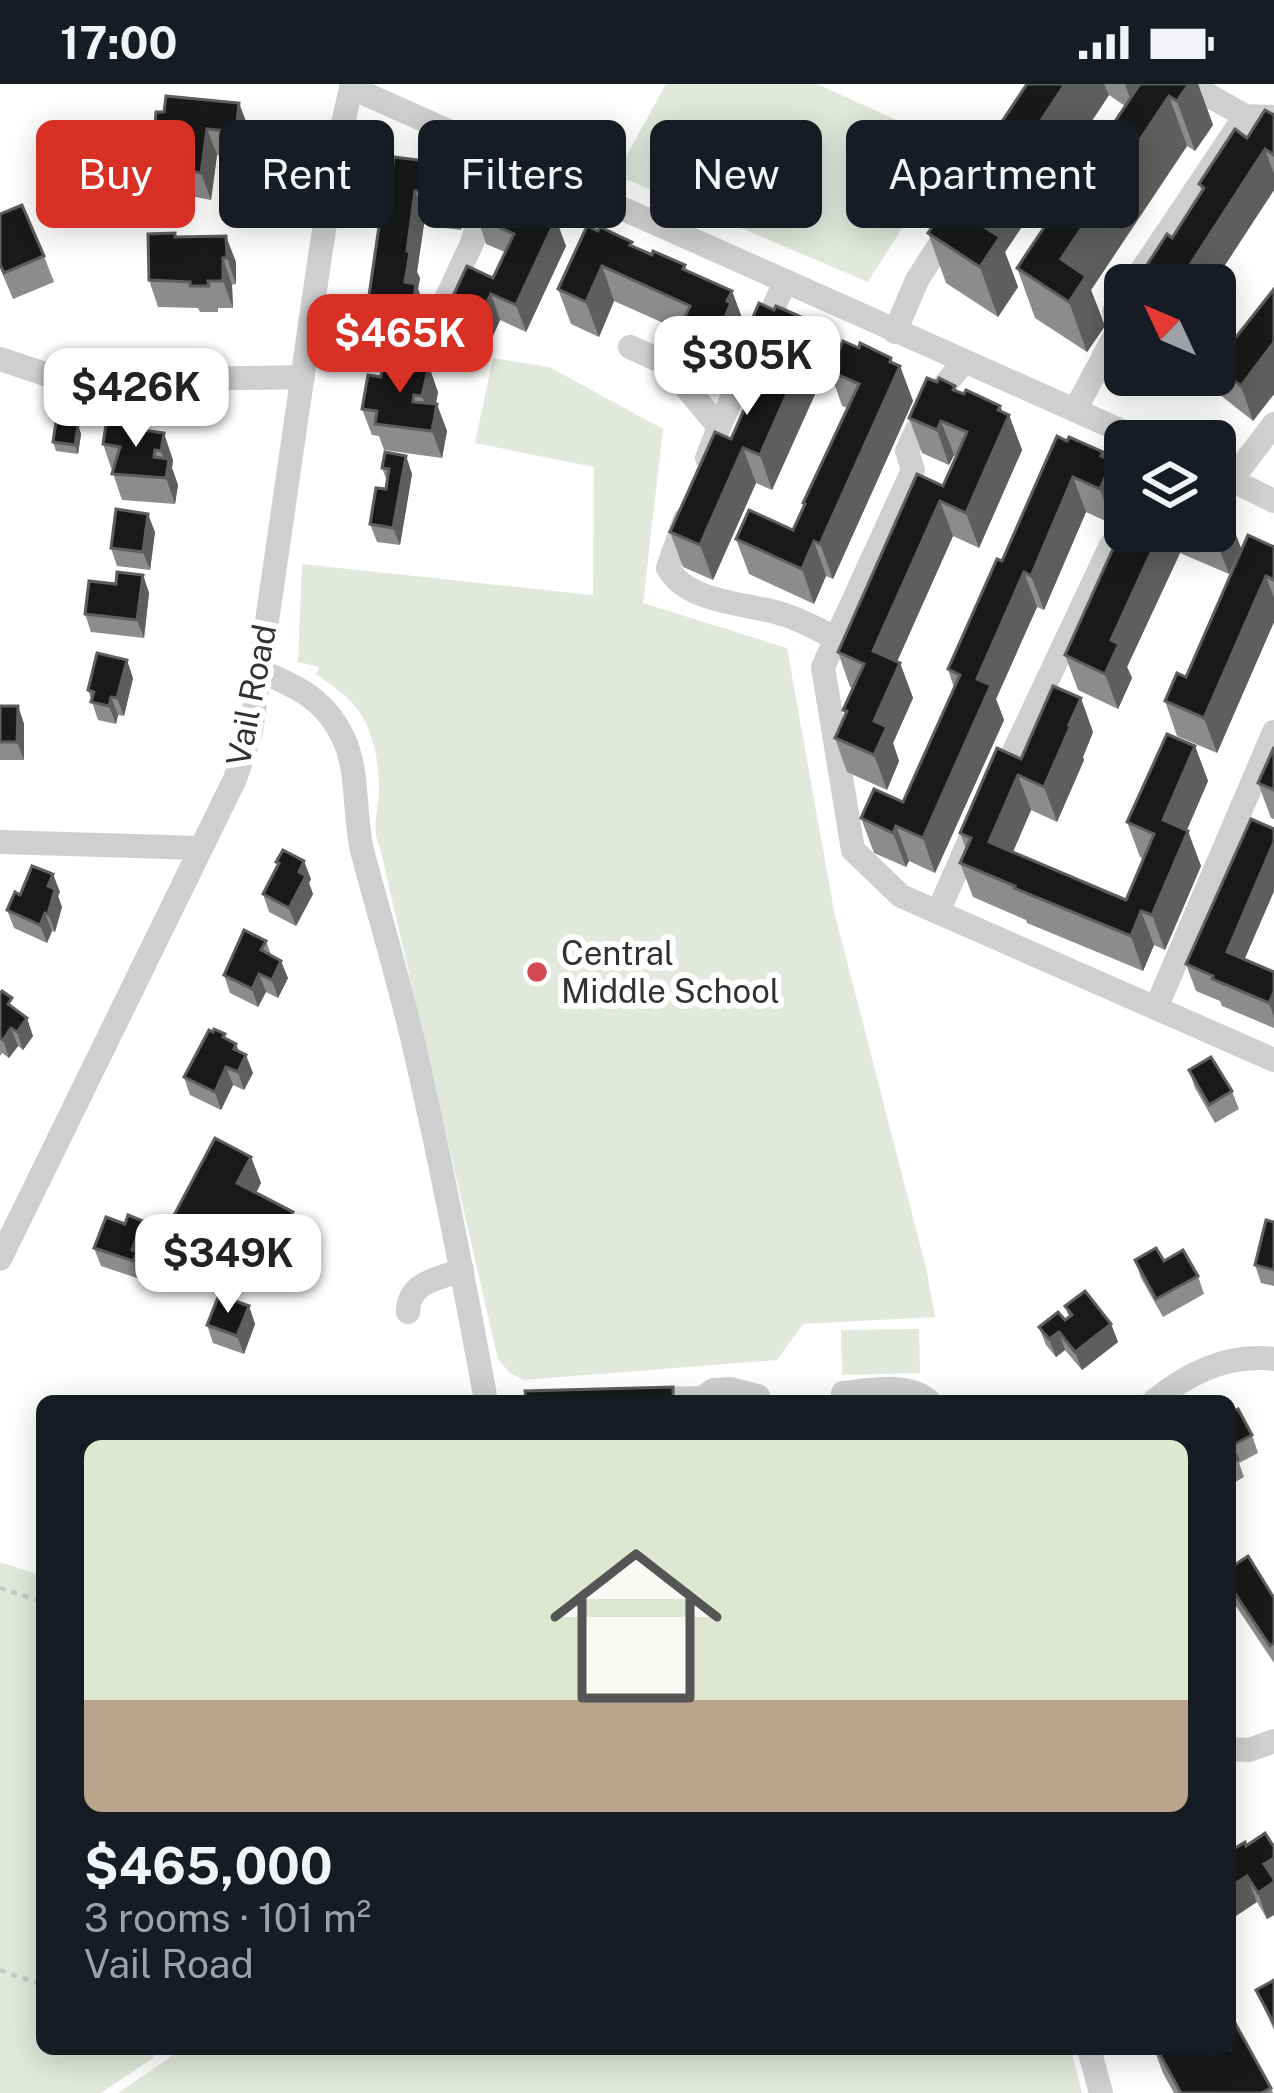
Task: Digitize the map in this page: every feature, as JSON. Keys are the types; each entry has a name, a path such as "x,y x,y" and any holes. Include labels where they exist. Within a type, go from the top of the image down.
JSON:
{"street":[{"path":"1189,84 1245,116 1274,117"},
{"path":"352,86 427,120"},
{"name":"Vail Road","path":"0,1259 235,779 251,731 336,154 352,86"},
{"path":"1146,264 1245,116"},
{"path":"626,210 1104,423"},
{"path":"446,299 476,228"},
{"path":"895,332 917,280 951,228"},
{"path":"785,282 718,427 668,568 675,581 704,595 787,615 836,638"},
{"path":"630,347 667,364 718,427"},
{"path":"1075,410 1104,356"},
{"path":"0,359 54,377 85,381 303,377"},
{"path":"963,362 929,404 907,452 913,470 823,668 853,850 901,896 1274,1060"},
{"path":"1236,464 1274,424"},
{"path":"1236,482 1274,501"},
{"path":"938,912 1108,552"},
{"path":"260,671 307,691 328,712 344,740 355,785 358,834 416,1053 484,1395"},
{"path":"1156,1008 1274,732"},
{"path":"0,842 200,848"},
{"path":"408,1312 414,1289 462,1270"},
{"path":"1161,1395 1175,1383 1222,1362 1274,1359"},
{"path":"709,1395 713,1390 730,1389 754,1395"},
{"path":"860,1395 889,1389 921,1395"},
{"path":"1236,1751 1274,1741"},
{"path":"1091,2055 1102,2093"}],"path":[{"path":"0,1588 36,1600"},
{"path":"0,1970 36,1983"}],"shaded area":[{"path":"666,84 817,84 897,120 846,120 846,228 902,228 868,282 741,228 822,228 822,120 650,120 650,189 626,179 626,157"},
{"path":"493,358 549,367 663,429 643,603 787,648 834,911 935,1317 803,1324 777,1360 523,1380 498,1359 376,834 379,783 372,740 355,706 316,674 319,667 298,662 302,564 593,595 594,467 475,443"},
{"path":"919,1329 920,1373 842,1375 841,1330"},
{"path":"0,1562 36,1574 36,2055 154,2055 101,2093 0,2093"},
{"path":"173,2055 1072,2055 1082,2093 118,2093"}],"building":[{"path":"1027,84 1065,84 1041,120 1003,120"},
{"path":"1140,84 1189,84 1177,101 1169,96 1139,141 1139,120 1116,120"},
{"path":"166,96 239,103 237,120 219,120 219,130 207,129 201,173 195,172 195,120 155,120 156,112 164,112"},
{"path":"1265,110 1274,115 1274,155 1265,149 1191,264 1148,264 1167,234 1172,238 1204,188 1199,184 1235,129 1247,138"},
{"path":"394,157 418,160 405,282 416,284 412,315 367,309 379,228 394,228"},
{"path":"22,205 44,256 4,273 0,214"},
{"path":"501,228 552,228 516,305 491,294 482,312 452,298 467,266 493,278 514,234"},
{"path":"586,228 602,228 732,291 717,335 713,334 704,353 674,340 690,306 602,266 586,302 558,289"},
{"path":"931,228 986,228 1000,237 980,267 928,233"},
{"path":"1044,228 1082,228 1061,259 1086,276 1069,302 1017,268"},
{"path":"175,233 175,237 226,236 223,281 190,286 190,282 149,280 148,234"},
{"path":"1274,289 1274,342 1241,386 1236,382 1236,337"},
{"path":"759,303 806,319 804,323 816,328 760,455 743,448 700,545 670,532 715,432 731,439 775,346 746,333"},
{"path":"843,341 859,348 860,343 900,366 820,544 814,541 802,569 736,539 749,510 793,530 859,384 830,371"},
{"path":"384,358 429,366 422,396 414,395 413,402 437,404 432,431 375,424 377,411 362,409 368,375 381,377"},
{"path":"927,378 937,382 939,378 964,394 966,390 1009,415 966,513 940,501 873,651 900,663 874,721 887,727 874,755 835,738 864,664 838,652 917,474 943,486 967,432 941,421 937,430 909,418"},
{"path":"107,418 164,433 161,451 155,450 154,457 169,459 166,478 112,474 120,447 103,444"},
{"path":"56,422 78,425 75,445 53,442"},
{"path":"1057,436 1103,452 1100,489 1073,477 1031,576 1024,572 977,679 991,685 923,838 896,826 893,833 861,818 874,789 903,802 960,675 948,669 997,559 1002,561"},
{"path":"385,452 406,456 393,528 370,524 376,488 386,489"},
{"path":"116,509 148,514 143,552 111,548"},
{"path":"1248,535 1274,547 1274,580 1266,576 1204,718 1165,701 1177,673 1186,677"},
{"path":"1111,552 1151,552 1111,640 1119,644 1105,674 1065,655"},
{"path":"117,572 143,575 137,620 85,614 89,581 116,584"},
{"path":"97,653 127,660 117,698 111,697 109,706 91,702 94,692 88,690"},
{"path":"1053,686 1081,698 1071,725 1044,787 1018,775 989,842 1126,900 1154,834 1127,822 1167,734 1195,746 1163,820 1188,831 1152,915 1141,911 1131,936 960,863 971,838 960,833 997,748 1021,759"},
{"path":"0,706 18,706 17,742 0,742"},
{"path":"1274,747 1274,790 1258,783"},
{"path":"1251,819 1274,829 1274,842 1227,952 1274,972 1269,1003 1186,964"},
{"path":"283,850 304,861 299,872 306,876 289,908 263,894"},
{"path":"32,866 53,874 48,886 55,889 40,925 7,910 15,892 20,895"},
{"path":"244,930 266,941 261,950 281,961 272,980 259,974 252,989 224,975"},
{"path":"2,991 12,998 8,1004 27,1018 3,1040 0,1038"},
{"path":"214,1029 246,1055 238,1072 226,1067 215,1092 184,1077 209,1030"},
{"path":"1211,1057 1232,1091 1209,1105 1189,1070"},
{"path":"215,1138 251,1157 237,1183 293,1212 274,1249 219,1220 210,1236 173,1217"},
{"path":"128,1215 143,1221 132,1250 137,1252 133,1261 94,1248 106,1217 125,1224"},
{"path":"1266,1220 1274,1222 1274,1270 1255,1265"},
{"path":"1156,1248 1164,1261 1183,1250 1198,1276 1156,1299 1135,1260"},
{"path":"1085,1291 1111,1324 1075,1352 1059,1332 1049,1339 1039,1327 1058,1312 1065,1320 1072,1315 1065,1306"},
{"path":"219,1295 249,1306 237,1336 207,1325"},
{"path":"673,1387 673,1395 525,1395 525,1391"},
{"path":"1236,1410 1252,1435 1236,1443"},
{"path":"1248,1556 1274,1598 1274,1643 1270,1646 1236,1595 1236,1564"},
{"path":"1265,1833 1274,1847 1274,1858 1264,1864 1274,1882 1258,1893 1247,1876 1236,1883 1236,1848 1245,1842 1246,1846"},
{"path":"1274,1980 1274,2024 1256,1990"},
{"path":"1236,2025 1271,2088 1261,2093 1181,2093 1160,2055 1236,2055"}],"place":[{"name":"Central Middle School","path":"537,972"}]}
